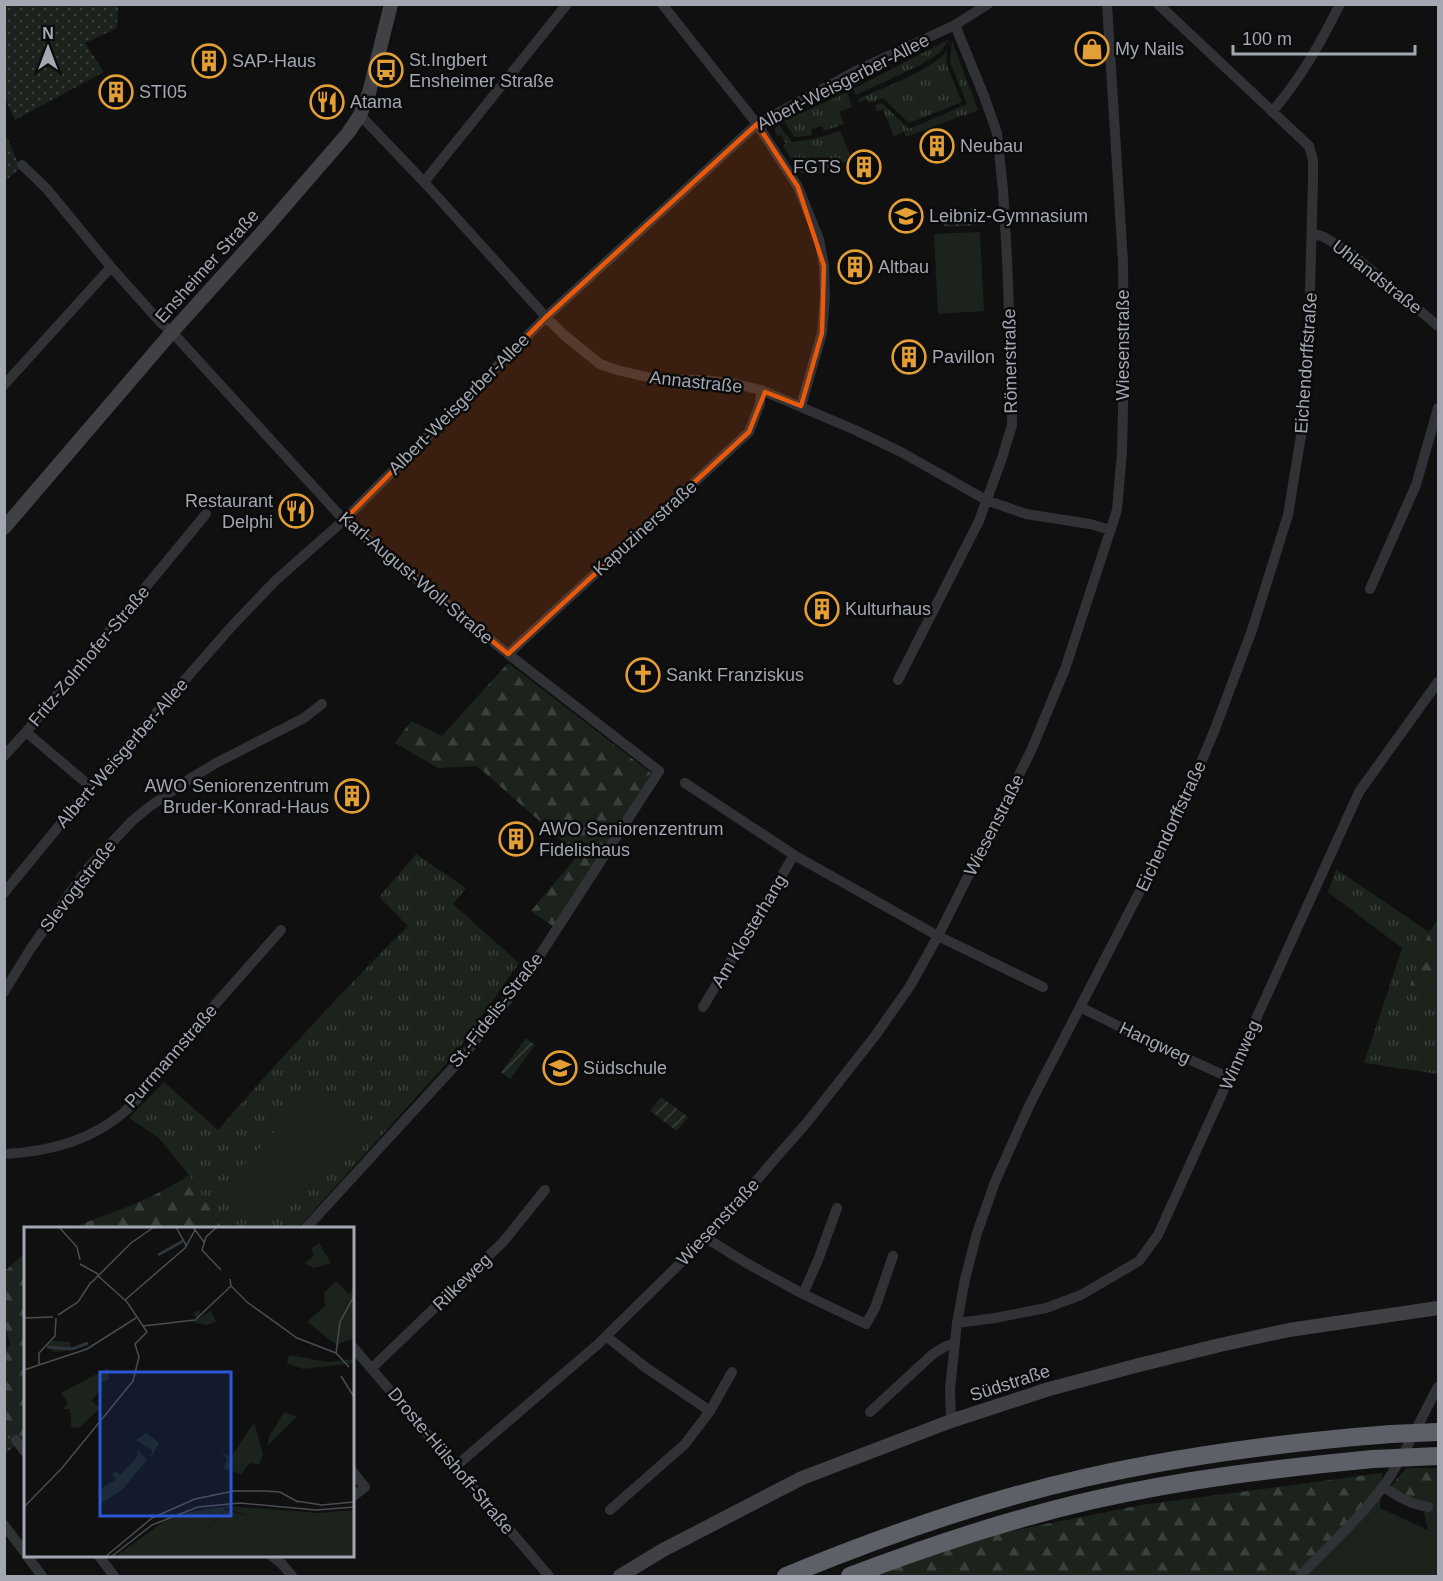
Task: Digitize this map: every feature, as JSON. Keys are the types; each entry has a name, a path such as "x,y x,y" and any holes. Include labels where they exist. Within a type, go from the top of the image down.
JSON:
{"highway":[{"path":"786,1576 936,1520 1006,1498 1084,1478 1238,1450 1319,1440 1438,1432"},
{"path":"850,1576 946,1541 1093,1500 1240,1474 1373,1459 1438,1456"}],"street":[{"name":"Ensheimer Straße","path":"4,528 172,332 348,133 360,115 369,93 391,4"},
{"path":"424,182 567,4"},
{"path":"662,4 757,124 798,187 819,239 824,266 825,297 822,333 801,406"},
{"name":"Albert-Weisgerber-Allee","path":"4,893 91,787 232,626 279,577 344,520 546,317 757,124 858,70 955,26 988,4"},
{"name":"Wiesenstraße","path":"456,1466 606,1336 706,1238 809,1120 875,1036 910,986 938,936 1031,751 1065,669 1117,510 1122,452 1123,262 1107,4"},
{"name":"Eichendorffstraße","path":"951,1421 951,1389 957,1323 977,1233 995,1182 1025,1115 1157,858 1187,796 1215,729 1252,630 1288,515 1305,411 1312,233 1313,160 1309,146 1158,4"},
{"path":"1272,112 1292,89 1308,64 1340,4"},
{"name":"Römerstraße","path":"898,680 979,521 1012,425 1004,190 997,133 955,26"},
{"name":"Annastraße","path":"360,115 546,317 600,364 655,379 722,382 760,390 838,422 901,452 986,500 1026,514 1090,524 1111,530"},
{"name":"Karl-August-Woll-Straße","path":"22,165 46,188 161,323 172,332 344,520 508,654 659,771"},
{"name":"Uhlandstraße","path":"1312,233 1324,237 1353,255 1438,326"},
{"path":"4,385 111,267"},
{"name":"Kapuzinerstraße","path":"508,654 749,432 760,404 760,390"},
{"path":"1370,589 1416,485 1438,408"},
{"name":"Fritz-Zolnhofer-Straße","path":"91,787 26,732 206,514"},
{"name":"Winnweg","path":"957,1323 1046,1308 1081,1295 1139,1261 1158,1235 1359,792 1438,682"},
{"name":"Slevogtstraße","path":"4,992 31,948 88,868 132,821 191,778 304,718 322,704"},
{"path":"6,751 26,732"},
{"name":"St.-Fidelis-Straße","path":"307,1227 461,1059 522,981 659,771"},
{"name":"Am Klosterhang","path":"686,783 794,855 938,936"},
{"name":"Am Klosterhang","path":"703,1007 794,855"},
{"name":"Purrmannstraße","path":"4,1155 24,1154 59,1146 102,1128 123,1113 147,1088 213,1006 281,930"},
{"path":"938,936 1043,987"},
{"name":"Hangweg","path":"1080,1007 1230,1078"},
{"name":"Rilkeweg","path":"372,1368 503,1242 545,1191"},
{"path":"803,1294 837,1208"},
{"path":"706,1238 803,1294 866,1324 875,1308 893,1256"},
{"name":"Südstraße","path":"620,1576 663,1550 802,1478 951,1421 1049,1389 1220,1345 1289,1330 1438,1308"},
{"path":"606,1336 645,1367 710,1411"},
{"path":"870,1412 933,1354 955,1343"},
{"name":"Droste-Hülshoff-Straße","path":"354,1348 549,1576"},
{"path":"610,1510 685,1444 710,1411 732,1372"},
{"path":"1300,1576 1371,1502 1394,1471 1438,1387"},
{"path":"16,1440 24,1451"},
{"path":"354,1473 365,1487 354,1495"},
{"path":"1383,1486 1414,1505 1428,1508"},
{"path":"4,1525 24,1552"},
{"path":"28,1557 42,1576"},
{"path":"100,1557 114,1576"},
{"path":"276,1557 292,1576"}],"highlighted area":[{"path":"757,124 798,187 824,266 822,333 801,406 765,392 749,432 508,654 344,520 546,317"}],"green space":[{"path":"4,5 118,5 117,28 85,43 104,72 15,120 5,98"},
{"path":"948,40 941,52 920,65 856,95 853,89"},
{"path":"952,41 978,110 906,137 904,132 894,136 883,110 877,111 875,105 882,103 909,129 967,104 950,62"},
{"path":"947,51 946,63 962,102 909,123 883,98 869,103 867,99 859,103 858,99 918,72"},
{"path":"847,92 852,107 839,112 844,124 824,131 822,126 811,129 812,135 794,137 784,121"},
{"path":"779,125 792,142 814,139 840,131 852,159 812,176 800,172 783,146 786,144 781,135 778,136 775,132 775,128"},
{"path":"4,130 20,168 5,181 4,181"},
{"path":"974,207 981,225 946,227 938,221"},
{"path":"980,232 984,311 938,314 934,234"},
{"path":"508,663 651,773 557,929 531,911 578,855 477,766 438,768 395,743 411,721 442,736"},
{"path":"416,854 466,888 453,904 519,963 455,1054 299,1227 221,1227 189,1175 158,1137 129,1118 164,1082 218,1130 311,1026 408,926 379,897"},
{"path":"1336,869 1429,932 1409,988 1438,990 1438,1074 1364,1063 1402,948 1328,892"},
{"path":"1438,919 1438,990 1409,988 1429,932"},
{"path":"526,1038 535,1045 510,1079 501,1072"},
{"path":"317,1086 368,1142 260,1226 222,1188"},
{"path":"661,1097 688,1117 677,1131 650,1111"},
{"path":"189,1175 221,1227 74,1227 117,1211 176,1184"},
{"path":"24,1254 24,1438 9,1448 4,1441 4,1349 10,1345 5,1324 4,1272"},
{"path":"4,1426 15,1446 5,1453 4,1453"},
{"path":"1406,1468 1438,1468 1438,1533 1428,1530 1421,1500 1387,1491"},
{"path":"1382,1473 1380,1508 1313,1576 864,1576 980,1537 1142,1505"},
{"path":"1380,1508 1438,1533 1438,1576 1313,1576"}],"place":[{"name":"My Nails","path":"1092,49"},
{"name":"SAP-Haus","path":"209,61"},
{"name":"St.Ingbert Ensheimer Straße","path":"386,70"},
{"name":"STI05","path":"116,92"},
{"name":"Atama","path":"327,102"},
{"name":"Neubau","path":"937,146"},
{"name":"FGTS","path":"864,167"},
{"name":"Leibniz-Gymnasium","path":"906,216"},
{"name":"Altbau","path":"855,267"},
{"name":"Pavillon","path":"909,357"},
{"name":"Restaurant Delphi","path":"296,511"},
{"name":"Kulturhaus","path":"822,609"},
{"name":"Sankt Franziskus","path":"643,675"},
{"name":"AWO Seniorenzentrum Bruder-Konrad-Haus","path":"352,796"},
{"name":"AWO Seniorenzentrum Fidelishaus","path":"516,839"},
{"name":"Südschule","path":"560,1068"}]}
